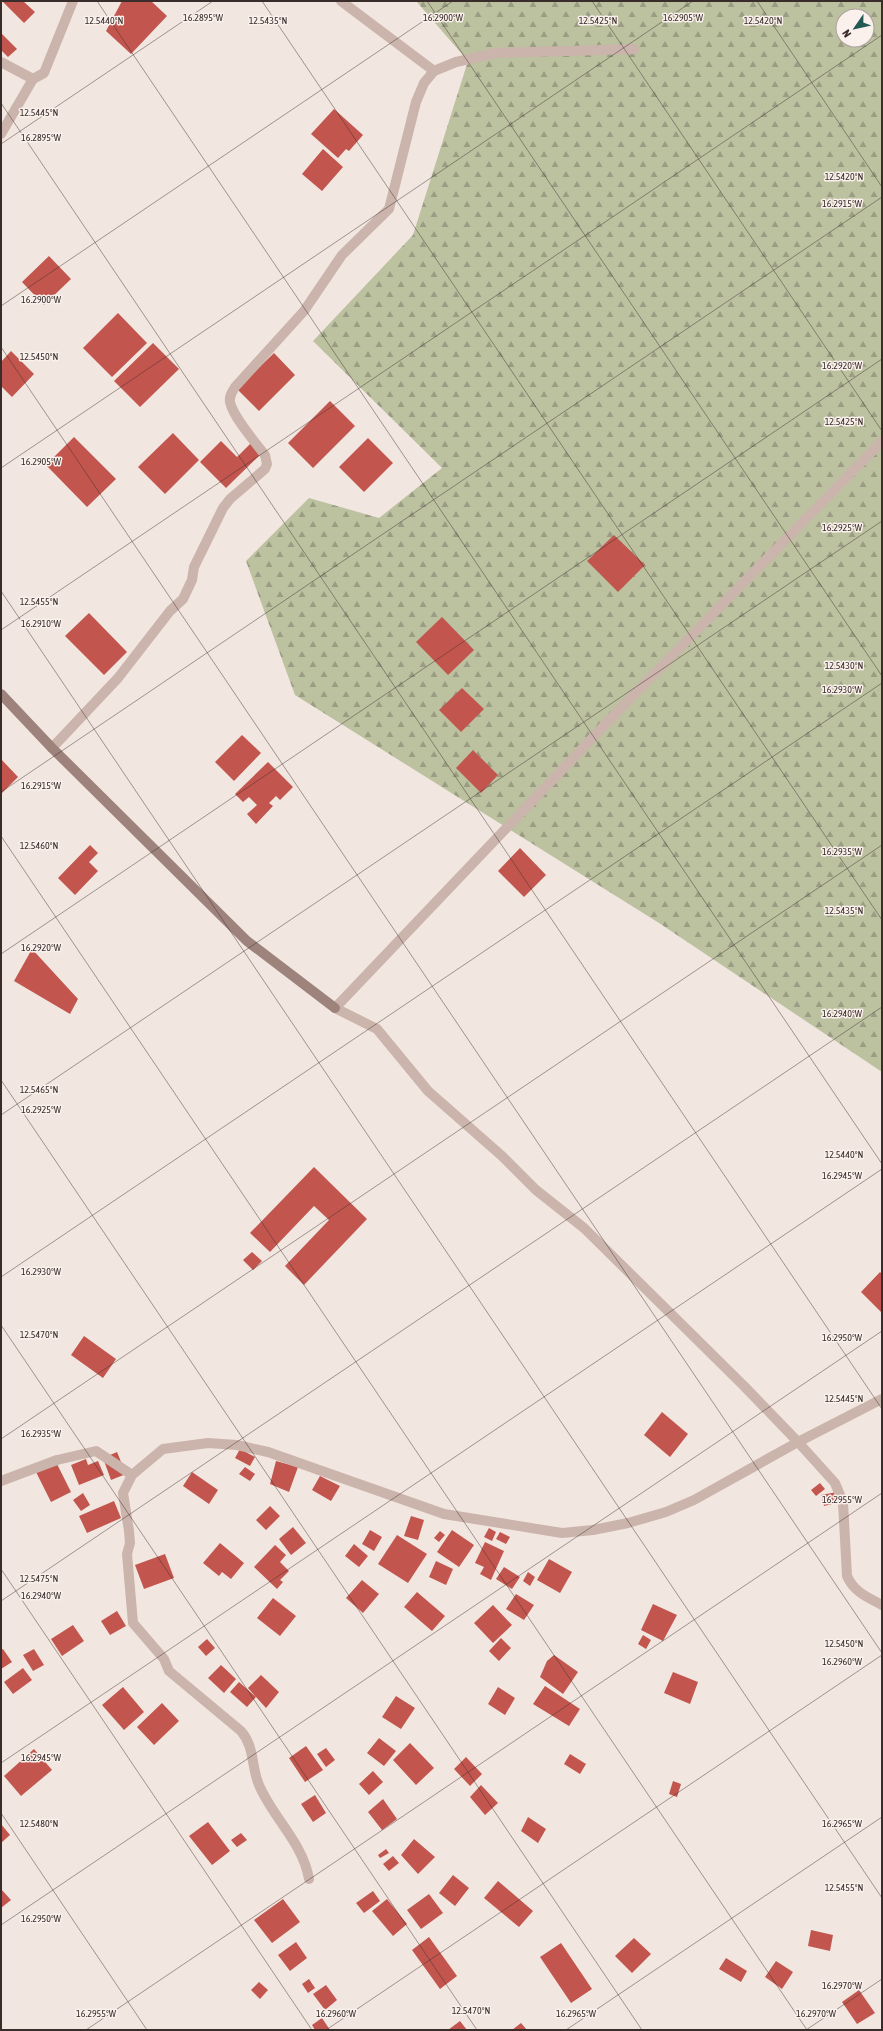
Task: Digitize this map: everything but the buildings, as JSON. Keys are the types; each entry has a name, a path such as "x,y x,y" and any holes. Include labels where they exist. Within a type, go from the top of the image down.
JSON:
{"street":[{"path":"1,134 33,79 44,73 73,1"},
{"path":"341,1 434,71"},
{"path":"52,748 118,678 170,610 183,598 192,580 194,567 223,508 265,469 267,464 265,455 234,411 230,401 230,394 304,311 342,255 389,209 420,91 434,71 456,62 496,53 634,48"},
{"path":"1,62 33,79"},
{"path":"335,1008 618,711 882,441"},
{"path":"1,694 52,748 247,942 335,1008 377,1030 428,1091 502,1156 536,1190 584,1228 744,1386 835,1483 843,1502 847,1576 851,1586 858,1592 882,1605"},
{"path":"309,1879 302,1855 258,1784 248,1739 241,1731 173,1675 164,1659 133,1623 127,1554 130,1543 123,1493 132,1475 163,1449 208,1443 237,1445 268,1452 444,1514 562,1534 628,1523 666,1512 694,1500 798,1442 882,1399"},
{"path":"1,1481 57,1460 96,1451 132,1475"}],"green space":[{"path":"416,1 882,1 882,1072 659,923 295,695 246,561 309,498 379,518 442,468 313,341 413,235 468,61"}]}
